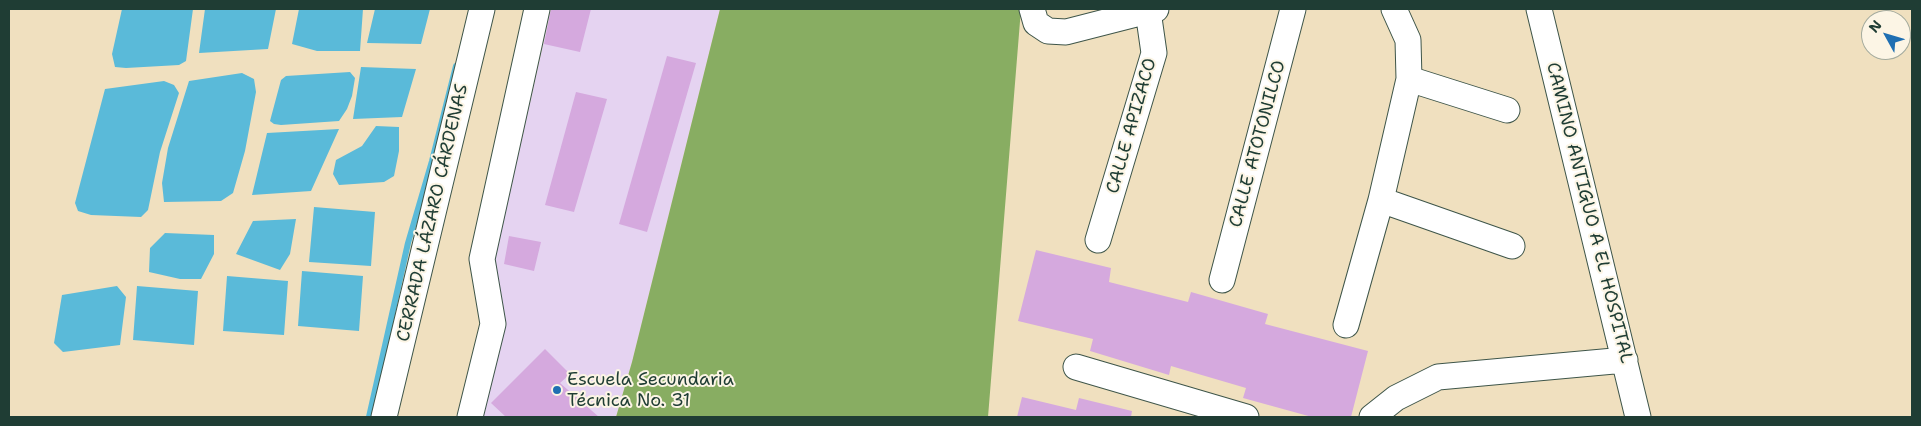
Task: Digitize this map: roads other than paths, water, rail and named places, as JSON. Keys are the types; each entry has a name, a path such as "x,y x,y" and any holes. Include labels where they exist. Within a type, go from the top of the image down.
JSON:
{"street":[{"name":"CERRADA LÁZARO CÁRDENAS","path":"384,417 482,9"},
{"path":"470,417 493,324 482,259 537,9"},
{"path":"1032,9 1036,23 1048,31 1066,32 1152,10"},
{"name":"CALLE ATOTONILCO","path":"1222,280 1293,9"},
{"path":"1346,325 1381,200 1409,79 1408,40 1394,9"},
{"name":"CAMINO ANTIGUO A EL HOSPITAL","path":"1539,9 1638,417"},
{"name":"CALLE APIZACO","path":"1098,240 1154,53 1152,10"},
{"path":"1409,79 1507,110"},
{"path":"1381,200 1512,246"},
{"path":"1372,417 1396,398 1438,377 1624,360"},
{"path":"1076,367 1246,417"}],"water":[{"path":"122,9 193,9 186,61 179,65 115,67 112,54"},
{"path":"205,9 276,9 268,49 199,53"},
{"path":"299,9 363,9 360,51 317,51 292,44"},
{"path":"375,9 430,9 421,44 367,43"},
{"path":"361,67 416,69 402,117 353,119"},
{"path":"350,72 355,78 352,96 347,109 339,121 281,125 270,121 281,80 286,76"},
{"path":"242,73 254,79 256,92 245,151 233,193 221,201 164,202 162,183 168,148 189,81"},
{"path":"164,81 174,85 179,93 160,152 148,210 141,217 91,215 78,211 75,203 105,89"},
{"path":"376,126 399,127 399,151 394,176 384,182 339,185 333,174 336,160 362,146"},
{"path":"339,129 311,191 252,195 267,133"},
{"path":"314,207 375,212 371,266 309,262"},
{"path":"296,219 290,254 280,270 236,254 253,221"},
{"path":"165,233 214,235 214,254 201,279 180,279 149,272 150,248"},
{"path":"302,271 363,276 359,331 298,326"},
{"path":"227,276 288,281 284,335 223,331"},
{"path":"117,286 126,297 120,345 63,352 54,343 62,295"},
{"path":"137,286 198,291 194,345 133,340"}],"waterway":[{"path":"369,417 408,243 432,161 456,66"}],"place":[{"name":"Escuela Secundaria Técnica No. 31","path":"557,390"}]}
